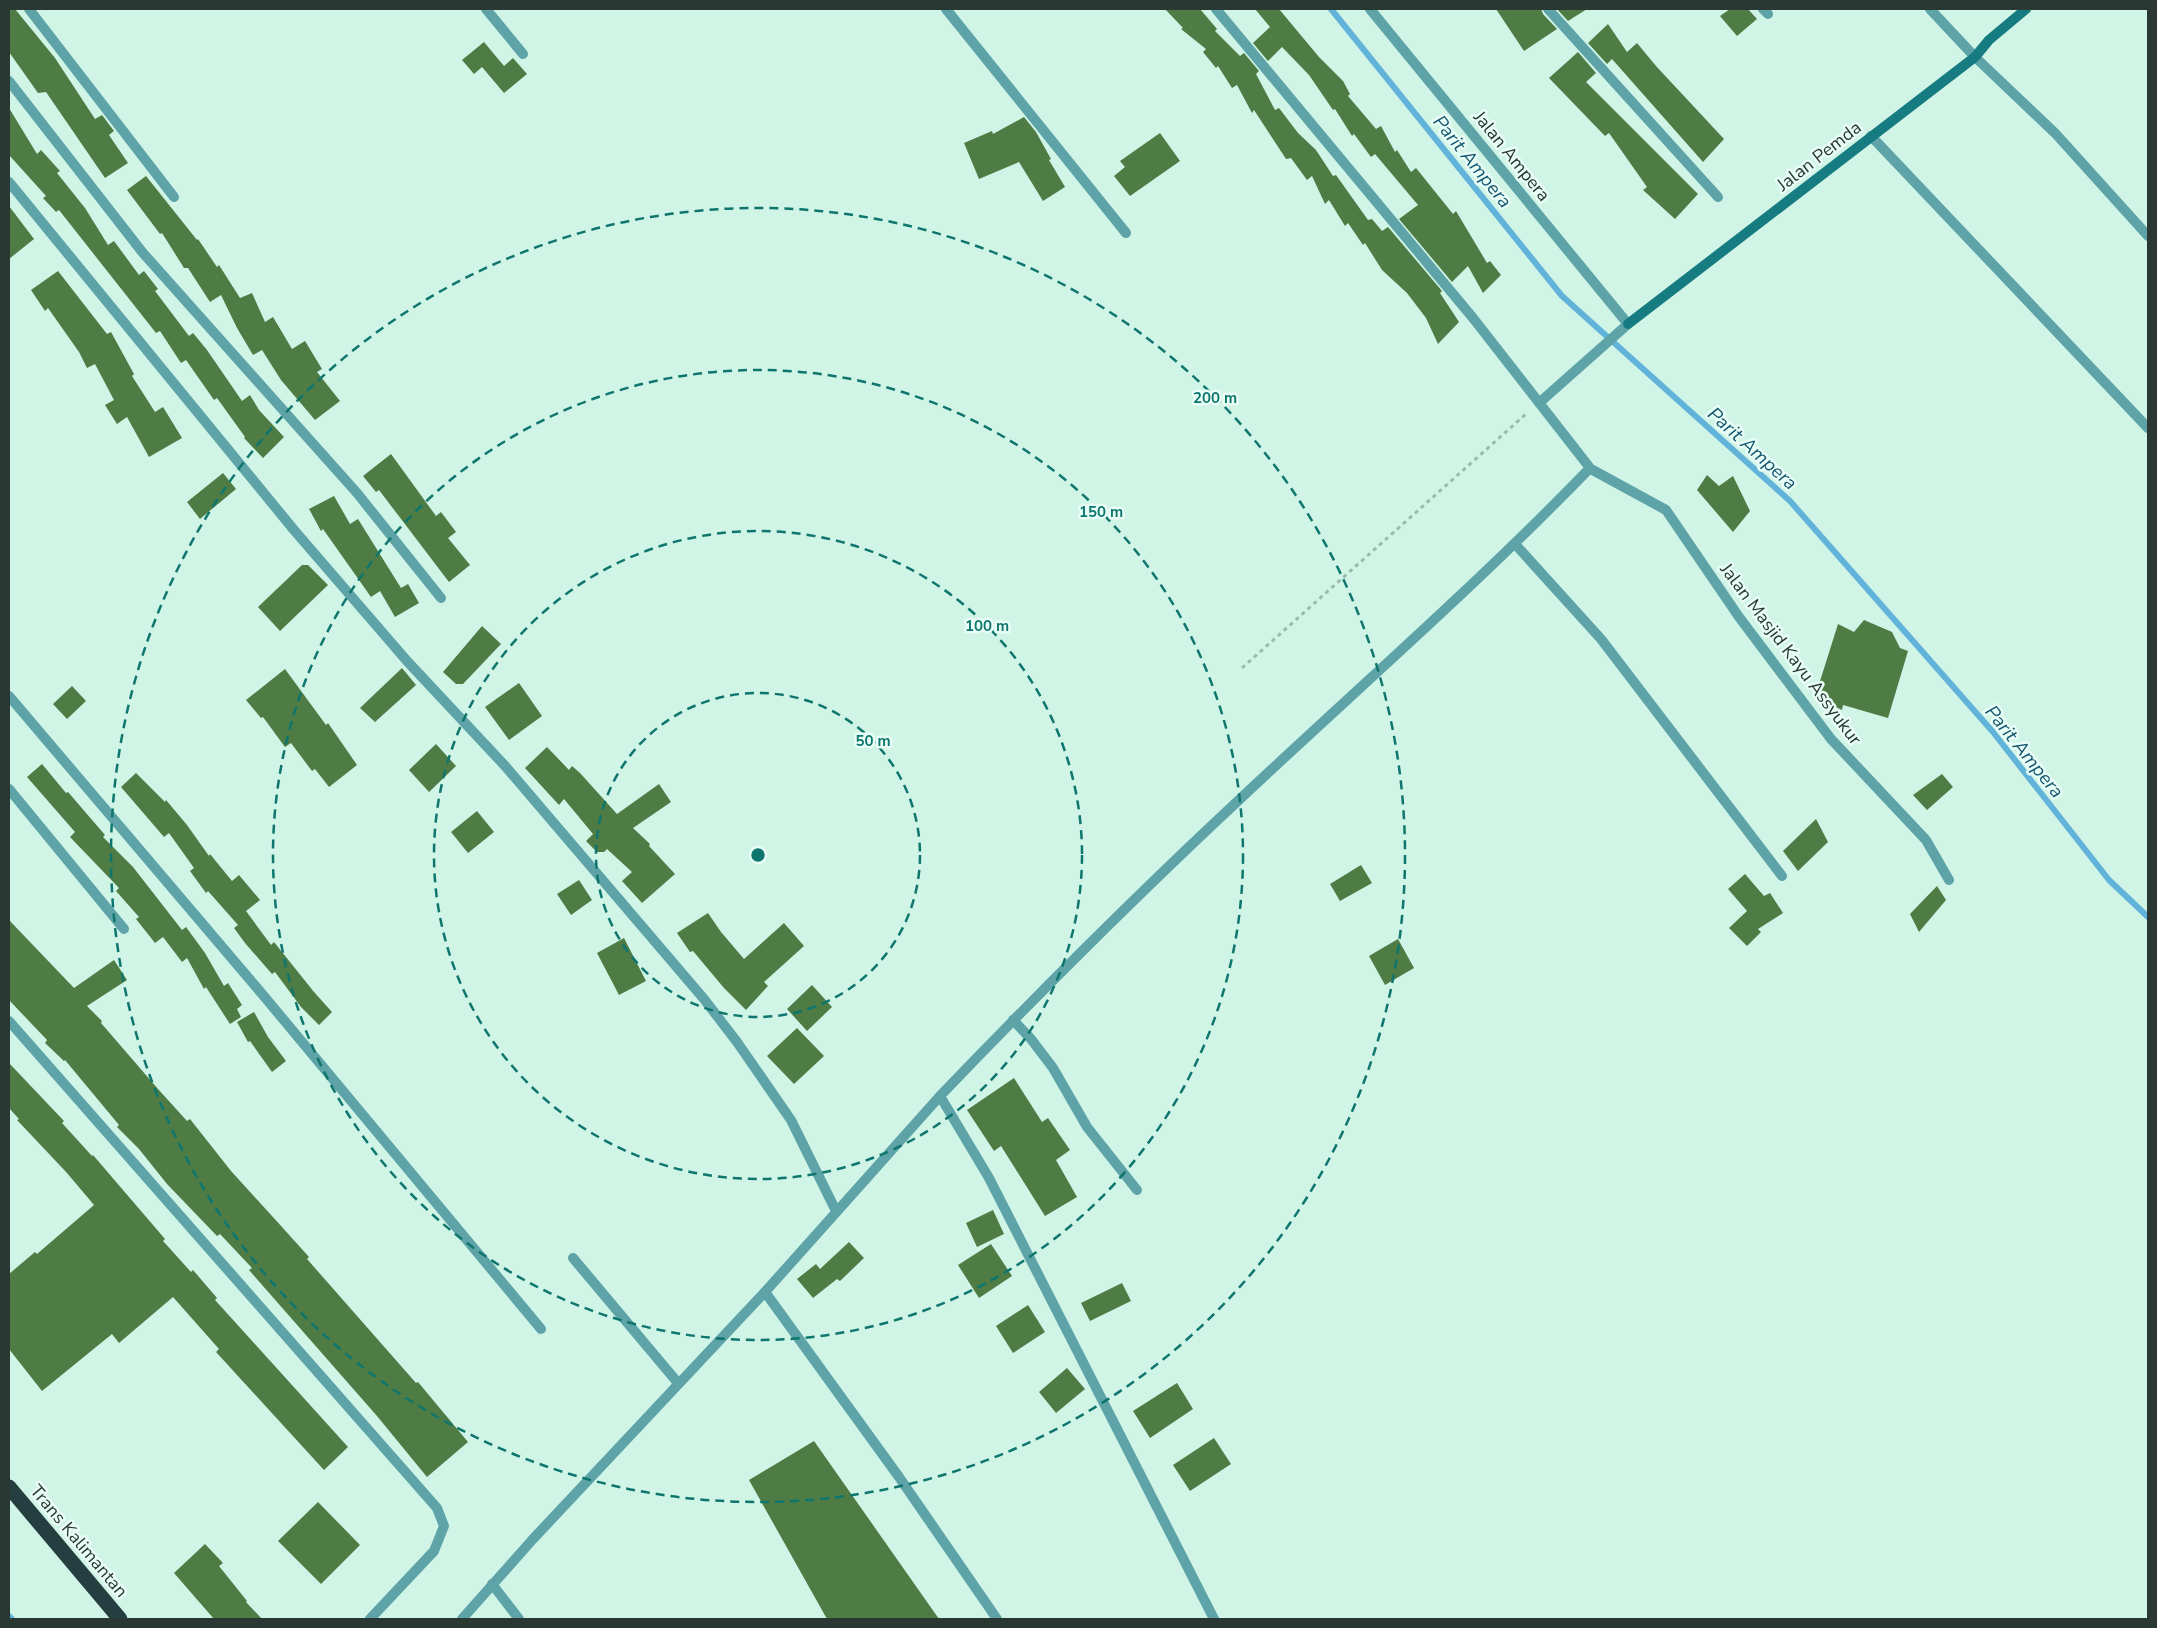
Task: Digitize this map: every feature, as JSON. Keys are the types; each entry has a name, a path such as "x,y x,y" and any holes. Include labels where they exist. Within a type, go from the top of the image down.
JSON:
{"highway":[{"name":"Trans Kalimantan","path":"9,1487 120,1619"}],"street":[{"path":"29,9 174,197"},
{"path":"486,9 523,54"},
{"path":"946,9 1126,233"},
{"path":"462,1619 678,1382 765,1292 940,1096 1013,1020 1238,801 1515,544 1589,468 1472,318 1216,9"},
{"name":"Jalan Ampera","path":"1370,9 1625,321"},
{"path":"1548,9 1718,197"},
{"path":"1930,9 1975,57 2055,133 2148,236"},
{"name":"Jalan Pemda","path":"1625,321 1975,57 1989,40 2026,9"},
{"path":"9,81 144,252 350,485 441,598"},
{"path":"1871,136 2148,428"},
{"path":"9,182 294,530 407,661 506,767 704,999 737,1042 790,1120 836,1211"},
{"path":"1539,403 1617,333 1625,321"},
{"name":"Jalan Masjid Kayu Assyukur","path":"1589,468 1666,510 1739,617 1831,739 1926,840 1949,880"},
{"path":"1515,544 1601,639 1782,876"},
{"path":"9,696 263,994 541,1329"},
{"path":"9,789 124,929"},
{"path":"1013,1020 1053,1068 1087,1127 1137,1190"},
{"path":"9,1021 437,1508 444,1526 434,1551 370,1619"},
{"path":"940,1096 989,1178 1214,1619"},
{"path":"574,1258 678,1382"},
{"path":"765,1292 899,1477 997,1619"},
{"path":"492,1584 519,1619"}],"path":[{"path":"1242,668 1539,403"}],"building":[{"path":"9,9 15,9 55,58 95,119 102,115 114,131 109,135 128,163 105,178 46,92 38,93 9,52"},
{"path":"1165,9 1200,9 1217,29 1215,31 1240,56 1244,53 1259,71 1256,74 1275,110 1279,108 1298,133 1316,150 1333,176 1336,175 1368,220 1372,219 1382,231 1388,227 1442,291 1440,293 1459,322 1438,344 1426,318 1407,293 1382,270 1365,243 1363,245 1348,223 1345,226 1329,200 1325,204 1312,176 1307,180 1291,158 1286,159 1254,110 1252,113 1237,85 1232,88 1218,66 1216,68 1203,52 1206,49 1181,29 1183,28"},
{"path":"1255,9 1279,9 1319,57 1343,81 1350,94 1348,96 1376,129 1381,126 1395,152 1397,150 1411,172 1416,168 1453,214 1456,211 1487,263 1490,261 1501,275 1483,293 1468,266 1452,282 1399,219 1418,205 1375,154 1371,157 1354,134 1352,136 1335,109 1333,110 1309,75 1282,47 1268,61 1253,43 1270,27"},
{"path":"1496,9 1541,9 1543,14 1557,29 1524,51"},
{"path":"1557,9 1587,9 1568,21"},
{"path":"1730,9 1748,9 1757,19 1737,36 1720,16"},
{"path":"1608,24 1627,52 1637,43 1724,139 1703,162 1612,59 1607,64 1588,43"},
{"path":"484,42 504,66 513,58 527,74 504,93 482,67 474,74 462,60"},
{"path":"1578,52 1596,73 1586,82 1698,194 1675,219 1643,190 1647,187 1609,133 1605,136 1549,78"},
{"path":"9,108 37,154 41,150 60,171 57,173 85,208 108,245 114,241 139,275 144,271 158,289 155,291 189,336 193,333 207,350 242,401 250,395 259,410 284,437 263,458 244,438 217,398 214,400 186,360 181,363 160,331 156,333 59,210 56,212 43,198 46,196 9,155"},
{"path":"1024,117 1036,132 1051,159 1049,160 1065,187 1043,201 1019,162 979,179 964,143 992,131 993,134"},
{"path":"1160,133 1180,161 1130,196 1114,176 1125,167 1120,161"},
{"path":"146,176 198,239 217,267 219,265 240,298 252,293 265,322 273,317 292,349 305,341 322,369 317,372 340,401 315,420 281,380 262,350 253,355 221,295 210,302 188,268 184,268 162,233 160,234 127,190"},
{"path":"9,206 34,239 9,259"},
{"path":"58,271 107,334 111,332 134,374 132,376 155,412 163,407 182,438 149,457 127,417 117,424 105,405 114,400 95,364 87,368 79,352 48,308 45,311 31,290"},
{"path":"391,454 436,516 441,512 456,532 448,538 470,565 449,582 379,490 376,492 363,476"},
{"path":"223,473 236,489 200,519 187,502"},
{"path":"1707,475 1719,486 1733,476 1750,511 1733,532 1697,490"},
{"path":"334,496 350,524 358,519 401,588 408,584 419,603 395,617 380,591 371,597 323,529 321,531 309,509"},
{"path":"302,565 308,565 328,585 280,631 258,607"},
{"path":"1864,620 1892,632 1900,648 1908,651 1888,718 1843,705 1842,710 1815,697 1838,624 1854,632"},
{"path":"482,626 501,644 463,684 456,684 443,672"},
{"path":"402,668 416,685 375,722 360,708"},
{"path":"285,669 326,725 328,723 357,765 329,787 315,769 312,771 291,743 285,747 263,717 261,718 246,700"},
{"path":"519,683 542,716 509,740 485,707"},
{"path":"72,686 86,701 67,719 53,704"},
{"path":"436,744 456,766 429,792 409,770"},
{"path":"547,747 569,770 572,766 580,773 617,814 659,784 671,802 633,828 650,844 649,846 675,874 642,903 622,881 632,872 607,849 604,852 597,852 586,841 593,834 564,799 559,805 525,768"},
{"path":"42,764 105,835 103,837 133,867 182,930 186,927 205,953 224,986 228,983 242,1005 237,1009 241,1017 230,1024 206,987 204,989 187,958 182,962 163,937 155,943 136,919 139,917 116,891 119,888 70,837 75,832 27,777"},
{"path":"136,773 165,802 166,800 209,856 210,854 232,881 239,875 260,900 246,911 271,945 274,942 332,1012 319,1025 301,1007 275,972 272,974 245,943 234,928 238,925 208,891 206,893 190,871 194,868 169,833 164,837 121,787"},
{"path":"1942,774 1953,787 1927,810 1913,795"},
{"path":"477,811 494,832 468,853 451,832"},
{"path":"1816,819 1828,842 1798,871 1783,851"},
{"path":"1361,865 1372,883 1340,901 1330,884"},
{"path":"1745,874 1764,896 1770,893 1783,913 1758,929 1761,932 1747,946 1729,928 1747,911 1728,889"},
{"path":"579,880 592,900 571,915 557,894"},
{"path":"1937,886 1946,900 1919,932 1910,914"},
{"path":"708,913 744,959 784,923 804,946 764,982 768,986 746,1010 724,988 693,951 690,952 677,933"},
{"path":"9,920 74,988 114,960 127,980 87,1006 187,1121 190,1119 231,1171 309,1257 307,1259 416,1383 418,1382 468,1442 427,1477 377,1416 249,1270 252,1268 220,1234 217,1236 167,1184 139,1149 117,1127 119,1125 65,1060 45,1043 47,1040 9,1000"},
{"path":"624,938 646,981 619,995 597,953"},
{"path":"1398,939 1414,968 1385,985 1369,956"},
{"path":"812,985 832,1007 807,1031 787,1009"},
{"path":"254,1012 268,1037 286,1061 272,1072 250,1041 248,1042 237,1022"},
{"path":"797,1028 824,1056 794,1084 767,1056"},
{"path":"9,1063 64,1121 62,1123 93,1155 165,1239 163,1241 191,1272 193,1270 217,1298 215,1300 348,1447 324,1470 216,1352 219,1349 173,1297 119,1343 112,1334 42,1391 9,1349 9,1274 35,1252 37,1254 94,1205 17,1120 19,1119 9,1108"},
{"path":"1014,1078 1042,1122 1048,1118 1070,1150 1056,1160 1077,1197 1045,1216 1001,1146 994,1151 967,1110"},
{"path":"993,1210 1004,1234 977,1247 966,1223"},
{"path":"849,1242 864,1258 840,1281 837,1279 813,1298 797,1279 816,1264 820,1269"},
{"path":"991,1244 1012,1276 979,1298 958,1265"},
{"path":"1122,1283 1131,1301 1090,1321 1081,1303"},
{"path":"1028,1305 1045,1332 1013,1353 996,1326"},
{"path":"1067,1368 1085,1389 1056,1413 1039,1392"},
{"path":"1177,1383 1193,1409 1150,1438 1133,1411"},
{"path":"1214,1438 1231,1464 1190,1491 1173,1465"},
{"path":"814,1441 939,1619 827,1619 749,1480"},
{"path":"318,1502 360,1545 321,1584 278,1541"},
{"path":"205,1544 223,1563 219,1566 246,1602 262,1619 214,1619 174,1573"}],"waterway":[{"name":"Parit Ampera","path":"1331,9 1562,296 1790,501 1993,732 2109,880 2148,917"},
{"path":"9,1616 12,1619"}]}
